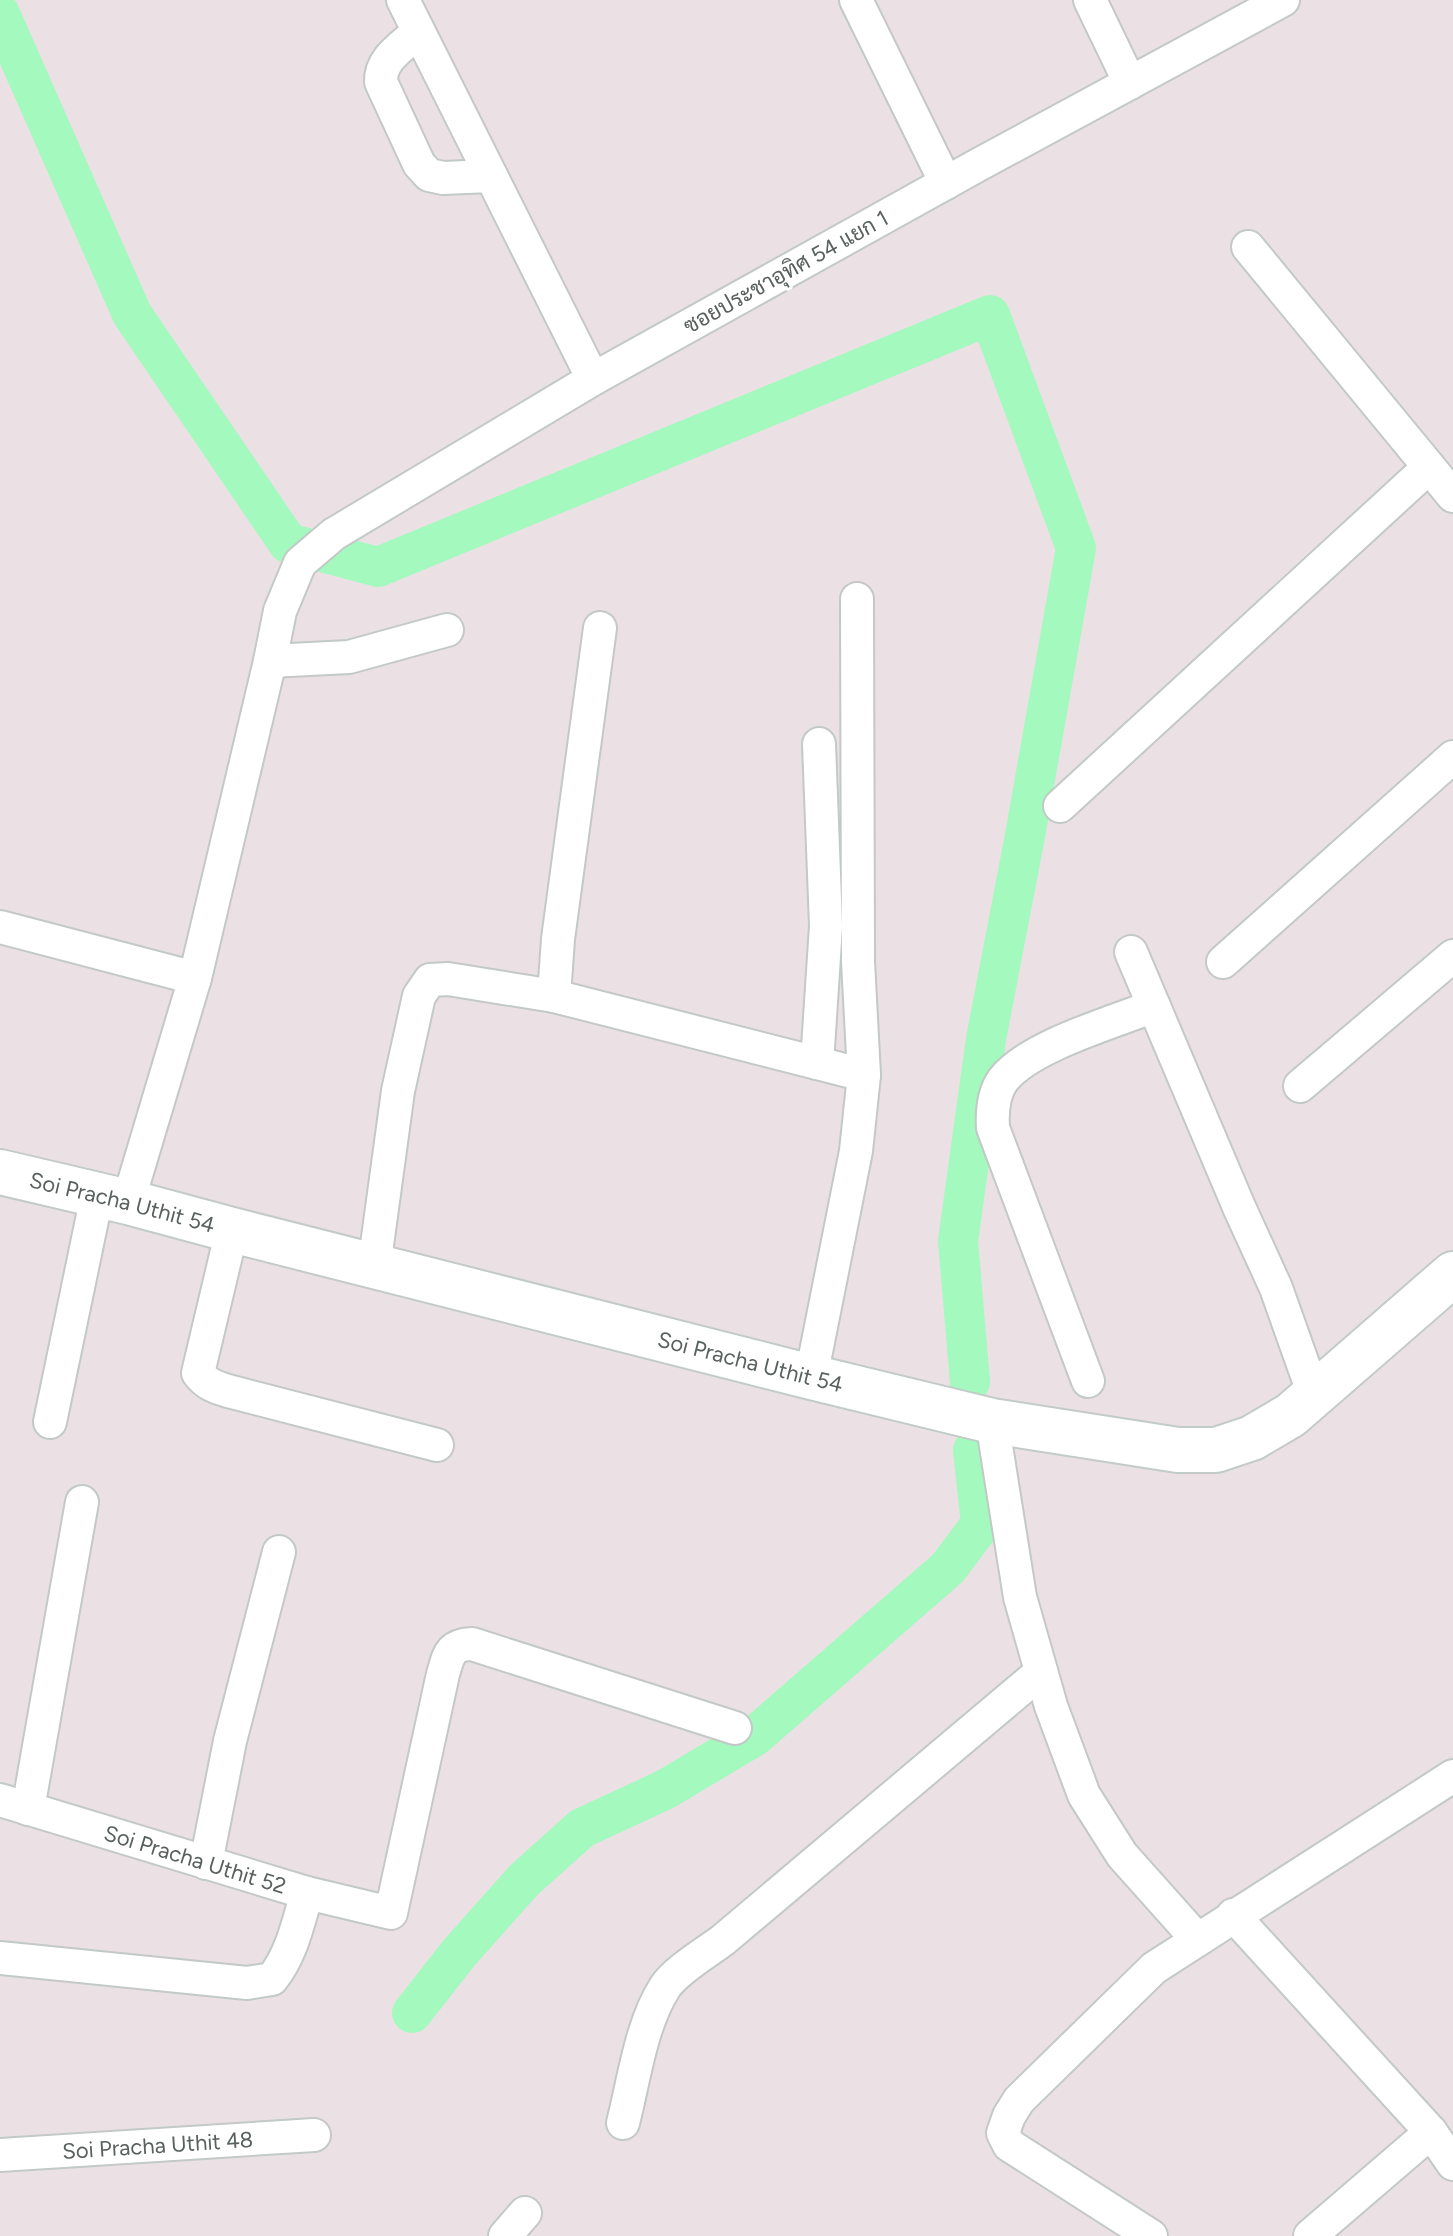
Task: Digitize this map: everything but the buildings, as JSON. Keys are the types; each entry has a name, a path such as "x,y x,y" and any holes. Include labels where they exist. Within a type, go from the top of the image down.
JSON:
{"street":[{"path":"403,0 593,379"},
{"path":"856,0 946,183"},
{"path":"1090,0 1130,83"},
{"name":"ซอยประชาอุทิศ 54 แยก 1","path":"270,661 280,611 300,563 334,534 593,379 1283,0"},
{"path":"418,32 386,61 380,71 381,82 419,164 429,175 443,178 491,176"},
{"path":"1248,247 1453,496"},
{"path":"1060,806 1429,467"},
{"path":"811,1377 856,1151 864,1075 858,961 857,599"},
{"path":"554,996 558,939 600,628"},
{"path":"50,1422 113,1199 195,978 270,661 349,657 447,630"},
{"path":"817,1063 826,926 819,744"},
{"path":"1223,962 1453,757"},
{"path":"0,927 195,978"},
{"path":"1131,952 1276,1288 1314,1395"},
{"path":"1300,1086 1453,956"},
{"path":"374,1267 398,1091 419,996 430,980 448,979 554,996 864,1075"},
{"path":"1088,1381 993,1128 992,1111 1003,1080 1020,1064 1057,1044 1154,1006"},
{"name":"Soi Pracha Uthit 54","path":"0,1172 992,1421 1178,1450 1216,1450 1252,1438 1291,1415 1453,1274"},
{"path":"232,1230 198,1373 203,1380 228,1391 437,1445"},
{"path":"992,1421 1020,1597 1041,1672 1084,1795 1122,1855 1197,1939"},
{"path":"14,1805 82,1502"},
{"path":"206,1863 230,1741 279,1552"},
{"name":"Soi Pracha Uthit 52","path":"14,1805 307,1893 391,1913 443,1674 450,1652 455,1647 472,1644 735,1728"},
{"path":"623,2123 648,2023 666,1985 1041,1672"},
{"path":"1151,2236 1009,2145 1003,2133 1019,2100 1154,1968 1453,1776"},
{"path":"0,1958 247,1983 272,1979 291,1947 307,1893"},
{"path":"1233,1915 1431,2132 1453,2164"},
{"path":"1310,2236 1431,2132"},
{"name":"Soi Pracha Uthit 48","path":"0,2155 314,2135"}],"waterway":[{"path":"0,14 132,314 288,543 378,567 990,315 1076,548 986,1039 958,1241 970,1382"},
{"path":"412,2013 459,1953 524,1880 582,1828 666,1789 755,1736 948,1568 981,1524 973,1450"}]}
